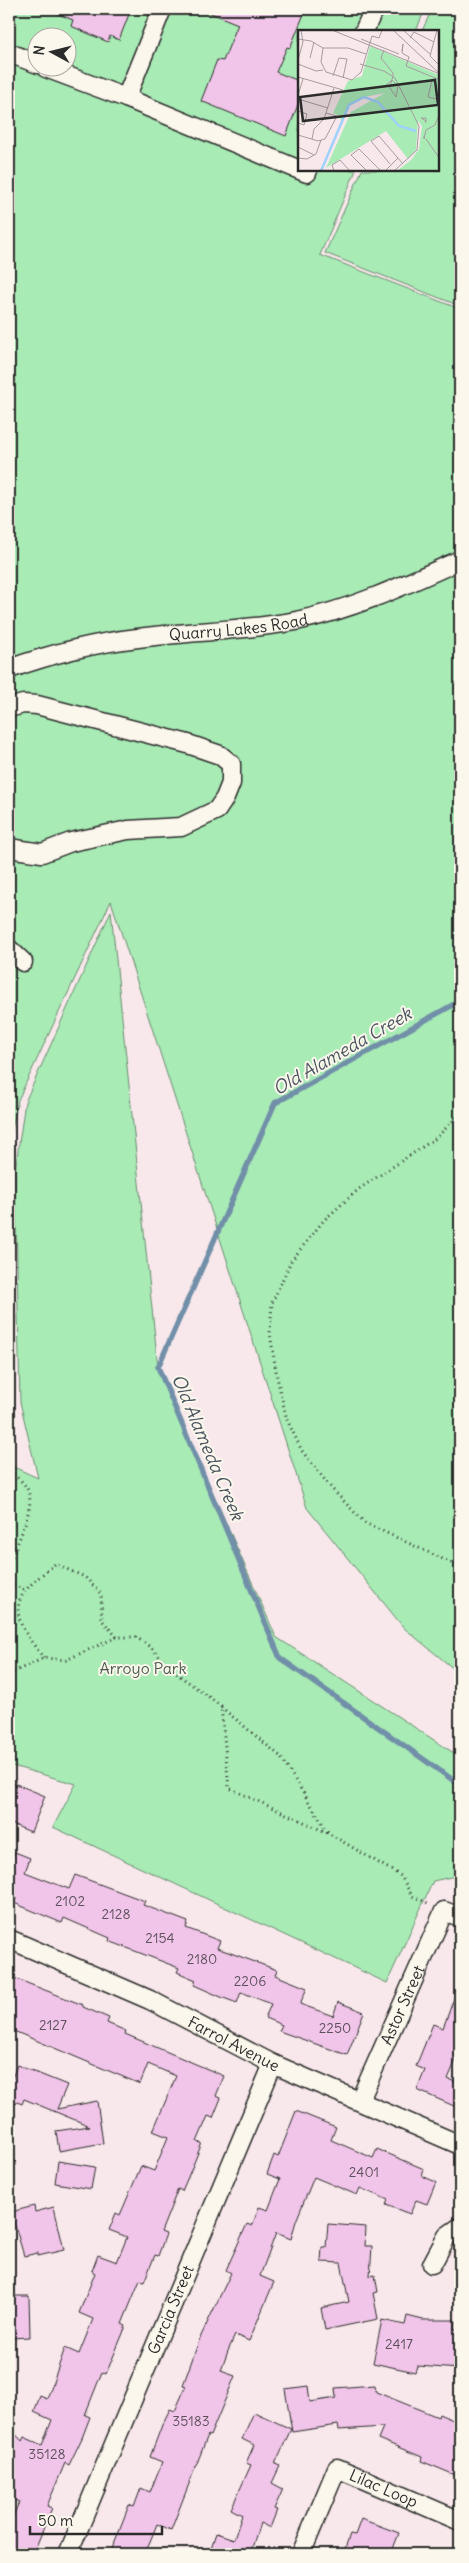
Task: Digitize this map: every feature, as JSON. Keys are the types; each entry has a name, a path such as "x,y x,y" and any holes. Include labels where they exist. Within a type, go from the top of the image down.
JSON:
{"street":[{"path":"126,98 162,9"},
{"path":"364,30 374,9"},
{"path":"9,54 28,61"},
{"path":"73,78 298,169"},
{"name":"Quarry Lakes Road","path":"9,669 63,652 102,643 140,637 246,629 298,620 380,596 460,560"},
{"path":"9,708 23,704 37,704 188,744 220,755 231,764 231,783 226,798 217,810 181,827 128,830 71,842 42,853 9,848"},
{"path":"9,949 22,962"},
{"name":"Astor Street","path":"360,2100 452,1914"},
{"name":"Farrol Avenue","path":"9,1939 150,2000 273,2064 360,2100 460,2145"},
{"name":"Garcia Street","path":"68,2554 273,2064"},
{"path":"432,2264 447,2236 460,2227"},
{"name":"Lilac Loop","path":"301,2554 337,2468 460,2521"}],"path":[{"path":"460,1114 436,1138 358,1189 324,1220 291,1261 272,1303 270,1333 276,1377 287,1420 302,1451 326,1482 365,1522 460,1567"},
{"path":"9,1472 19,1478 30,1494 29,1510 9,1564"},
{"path":"44,1658 22,1630 17,1610 25,1590 55,1564 85,1577 101,1594 102,1620 117,1637"},
{"path":"9,1583 25,1590"},
{"path":"9,1674 44,1658 66,1660 117,1637 136,1637 153,1649 169,1668 221,1706 280,1756 328,1833"},
{"path":"221,1706 229,1788 328,1833 401,1876 412,1896 452,1914"}],"green space":[{"path":"9,9 425,9 416,30 298,30 298,171 356,171 320,255 460,309 460,1674 404,1628 307,1508 111,901 18,1100 9,1144"},
{"path":"432,9 460,9 460,306 325,253 362,171 439,171 439,30 422,30"},
{"name":"Arroyo Park","path":"111,911 158,1367 276,1637 460,1757 460,1875 433,1881 387,1983 53,1827 76,1784 9,1765 9,1465 38,1478 20,1402 15,1171 25,1102"}],"building":[{"path":"46,9 131,9 119,40 110,36 108,42 71,26 73,20"},
{"path":"201,9 306,9 290,48 287,47 276,72 298,81 298,105 286,136 201,101 217,60 223,61 238,24"},
{"path":"9,1781 45,1796 31,1832 9,1823"},
{"path":"15,1852 30,1858 25,1872 69,1889 75,1875 145,1901 143,1905 188,1922 186,1928 220,1941 217,1948 277,1970 275,1975 307,1988 300,2004 333,2016 338,2002 364,2012 347,2055 279,2031 282,2025 265,2018 271,2004 241,1992 237,2003 221,1997 194,1985 196,1980 177,1972 179,1968 109,1941 110,1938 64,1918 62,1923 14,1903 16,1898 9,1895 9,1868"},
{"path":"9,1976 83,2005 83,2007 109,2018 107,2023 126,2031 125,2034 224,2076 216,2096 221,2098 213,2118 208,2116 197,2142 202,2143 182,2191 178,2189 161,2232 166,2234 158,2256 155,2255 144,2282 140,2280 122,2324 126,2326 106,2374 102,2372 85,2415 90,2417 82,2438 69,2465 65,2463 47,2506 52,2508 33,2554 9,2554 9,2526 19,2502 9,2498 9,2427 22,2441 24,2437 42,2445 52,2420 34,2412 40,2396 47,2399 65,2348 79,2354 93,2319 79,2313 95,2273 92,2271 98,2255 117,2262 127,2237 109,2230 116,2213 120,2215 141,2166 154,2171 168,2137 153,2131 176,2076 148,2064 140,2084 9,2029"},
{"path":"459,1985 460,2050 448,2079 460,2084 460,2091 454,2106 417,2090 425,2070 416,2066 433,2024 443,2028"},
{"path":"17,2065 67,2085 57,2109 97,2101 103,2143 59,2151 56,2131 90,2126 24,2099 22,2104 9,2099 9,2086"},
{"path":"296,2111 336,2127 331,2140 373,2158 377,2149 424,2169 422,2176 436,2182 427,2204 416,2200 410,2214 386,2205 388,2200 360,2188 357,2195 314,2177 296,2221 291,2239 276,2233 260,2276 274,2282 249,2341 235,2335 228,2351 221,2371 235,2376 210,2436 208,2435 171,2530 157,2524 145,2554 110,2554 129,2505 134,2507 141,2488 150,2492 162,2462 150,2457 162,2425 170,2409 175,2411 186,2386 183,2385 200,2338 231,2273 226,2270 247,2224 252,2226 259,2207 268,2210 280,2179 267,2174 274,2155 278,2157"},
{"path":"58,2161 95,2167 91,2189 55,2183"},
{"path":"34,2206 35,2212 54,2207 64,2250 38,2256 38,2253 24,2256 11,2212"},
{"path":"328,2224 366,2227 365,2246 372,2246 370,2276 375,2275 378,2292 373,2293 378,2319 325,2330 321,2308 349,2302 341,2263 321,2262 322,2247 326,2247"},
{"path":"9,2296 29,2296 30,2337 9,2338"},
{"path":"407,2316 423,2320 455,2320 454,2329 460,2329 460,2369 417,2366 415,2372 373,2363 382,2320 405,2325"},
{"path":"375,2385 376,2392 438,2417 439,2414 460,2423 460,2477 421,2461 422,2457 378,2439 383,2427 339,2430 338,2425 292,2432 285,2389 308,2386 310,2402 336,2398 335,2388"},
{"path":"254,2412 291,2429 275,2464 280,2466 272,2483 283,2489 274,2509 277,2510 270,2528 260,2523 250,2554 209,2554 216,2533 234,2539 242,2515 231,2509 251,2465 246,2463 254,2445 242,2439"},
{"path":"361,2519 399,2533 391,2554 377,2550 375,2554 351,2554 344,2551 350,2534 355,2535"}],"waterway":[{"name":"Old Alameda Creek","path":"460,1001 275,1103 158,1367 280,1658 460,1785"}]}
